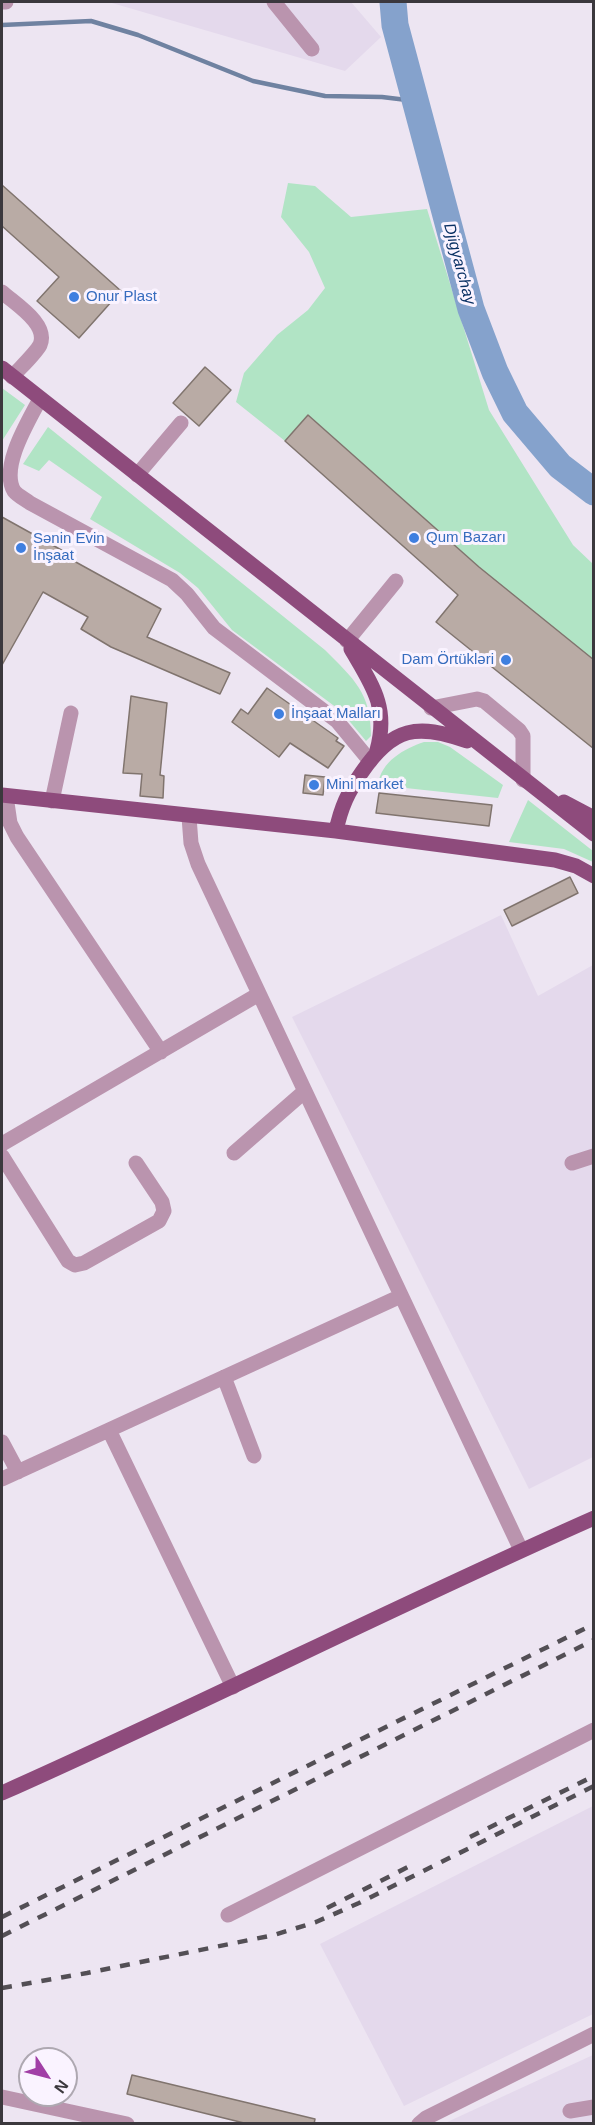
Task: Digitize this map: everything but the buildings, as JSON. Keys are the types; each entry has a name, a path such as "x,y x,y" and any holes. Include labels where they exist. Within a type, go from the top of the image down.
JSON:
{"main road":[{"path":"7,373 479,746 594,834"},
{"path":"347,641 375,690 381,710 382,733 374,756"},
{"path":"336,831 341,808 346,798 374,756 394,738 424,730 445,733 479,746"},
{"path":"524,780 594,818"},
{"path":"4,796 336,831 555,860 576,866 594,876"},
{"path":"2,1793 117,1742 521,1550 594,1518"}],"street":[{"path":"274,2 312,48"},
{"path":"2,292 39,325 41,335 40,345 7,373"},
{"path":"40,399 4,458 8,477 14,490 30,503 172,580 187,594 214,628 337,721 374,756"},
{"path":"137,475 181,423"},
{"path":"347,641 396,581"},
{"path":"432,708 477,699 484,701 523,736 524,780"},
{"path":"52,801 71,713"},
{"path":"4,796 10,823 17,837 161,1052"},
{"path":"189,817 191,843 198,864 521,1550"},
{"path":"2,1144 259,994"},
{"path":"234,1153 305,1091"},
{"path":"2,1156 68,1261 75,1265 84,1263 159,1221 164,1210 162,1202 136,1163"},
{"path":"572,1163 594,1156"},
{"path":"2,1479 401,1296"},
{"path":"224,1377 254,1456"},
{"path":"109,1430 233,1687"},
{"path":"2,1442 18,1472"},
{"path":"228,1915 594,1730"},
{"path":"419,2124 426,2118 594,2034"},
{"path":"2,2097 69,2117 127,2124"},
{"path":"570,2111 594,2107"}],"shaded area":[{"path":"111,2 351,2 381,37 345,71"},
{"path":"501,915 538,996 593,965 593,1457 529,1489 292,1017"},
{"path":"593,1806 593,2014 404,2106 320,1944"},
{"path":"593,2055 593,2123 445,2123"}],"green space":[{"path":"288,183 315,186 351,217 427,209 489,410 573,545 593,564 593,660 479,567 308,415 285,441 236,402 244,373 277,335 308,310 325,288 309,252 281,217"},
{"path":"2,388 25,405 2,441"},
{"path":"48,427 325,650 359,688 368,708 371,736 366,741 341,711 232,630 198,588 180,573 90,519 102,497 49,460 39,471 23,464"},
{"path":"424,742 438,742 450,747 503,785 498,798 378,785 384,769 395,757"},
{"path":"528,800 593,851 593,862 564,849 509,842"}],"waterway":[{"name":"Djigyarchay","path":"393,2 395,25 471,309 495,372 515,413 560,466 594,492"},
{"path":"2,25 91,21 138,35 253,81 325,96 382,97 415,101"}],"railway":[{"path":"2,1917 594,1624"},
{"path":"2,1936 594,1640"},
{"path":"470,1837 594,1776"},
{"path":"2,1988 274,1935 316,1922 359,1903 594,1786"},
{"path":"327,1908 408,1867"}],"place":[{"name":"Onur Plast","path":"74,297"},
{"name":"Qum Bazarı","path":"414,538"},
{"name":"Sənin Evin İnşaat","path":"21,548"},
{"name":"Dam Örtükləri","path":"506,660"},
{"name":"İnşaat Malları","path":"279,714"},
{"name":"Mini market","path":"314,785"}]}
